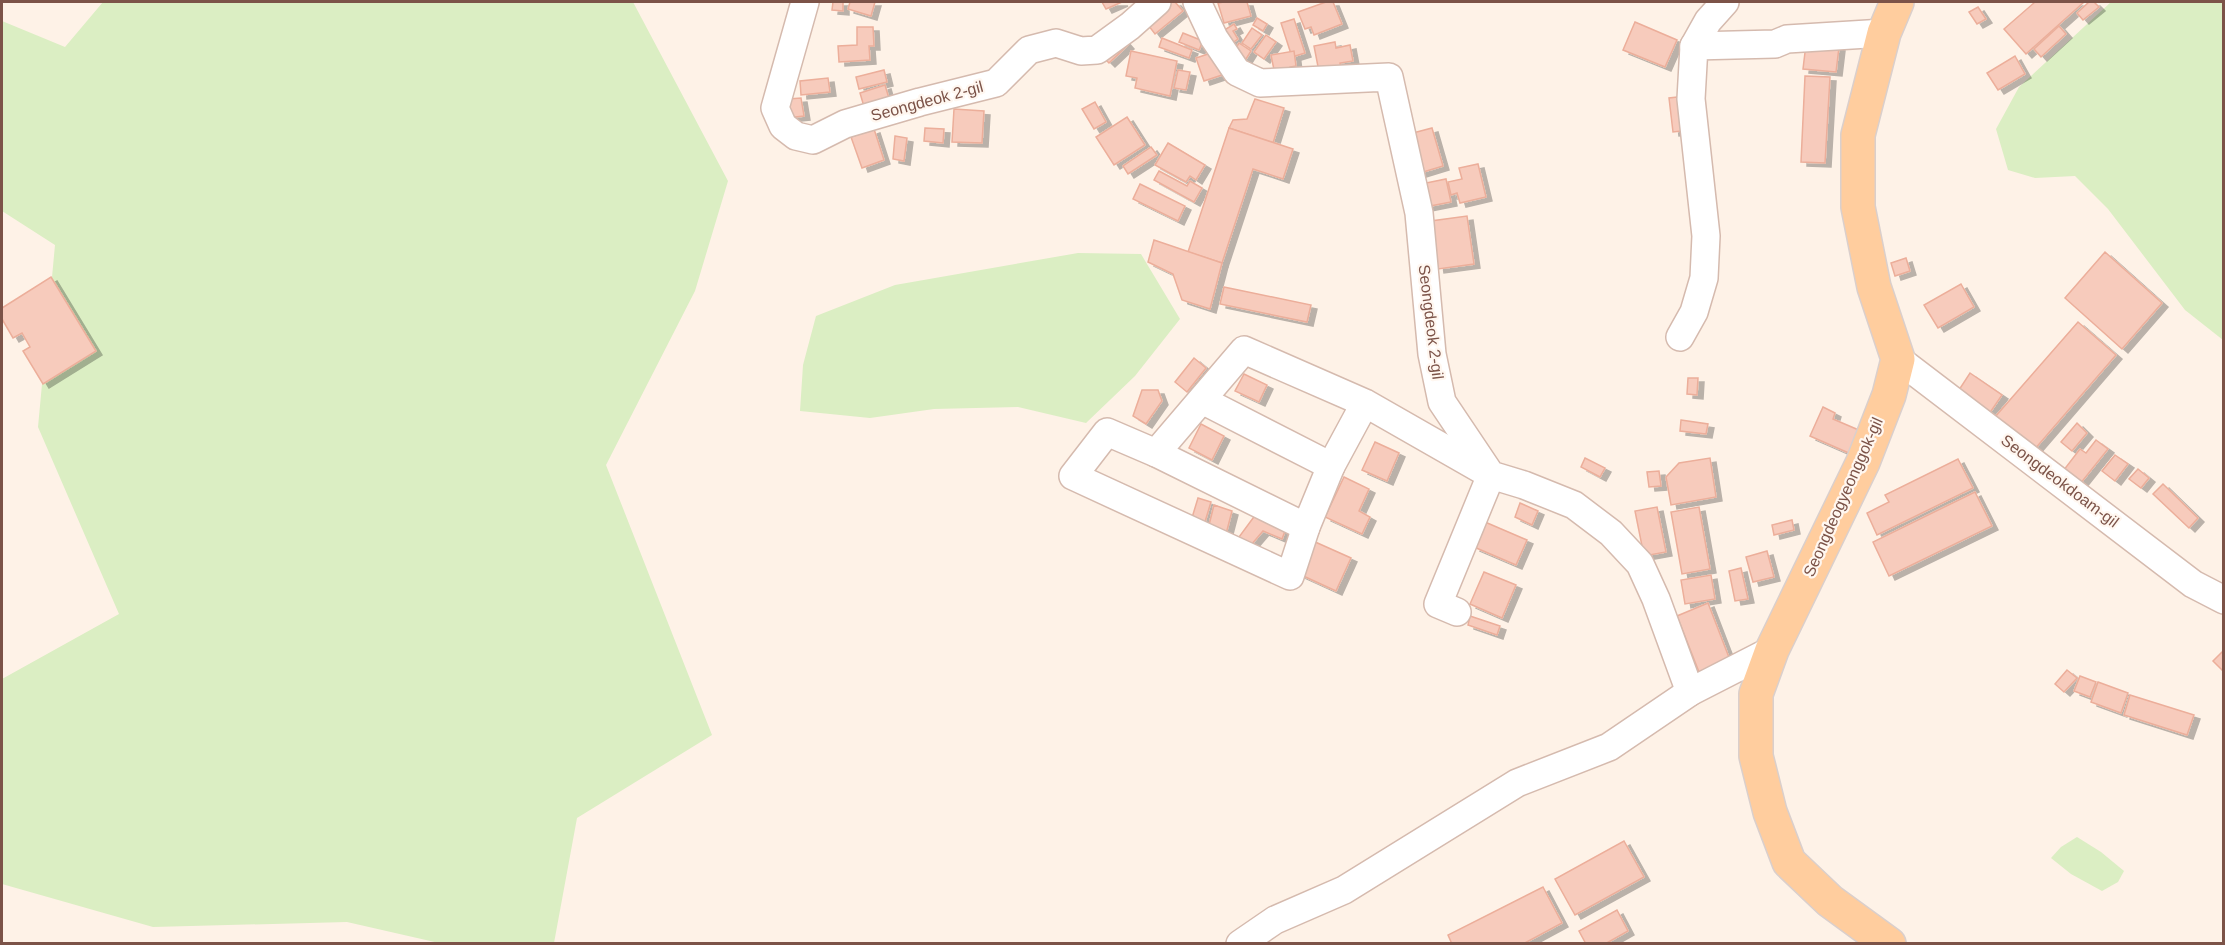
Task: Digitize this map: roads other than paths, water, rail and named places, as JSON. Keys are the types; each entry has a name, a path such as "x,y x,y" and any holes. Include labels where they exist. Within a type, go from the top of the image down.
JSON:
{"main road":[{"path":"1897,2 1884,33 1858,135 1858,207 1874,287 1898,359"},
{"name":"Seongdeogyeonggok-gil","path":"1889,944 1830,901 1789,862 1770,812 1756,756 1756,694 1772,650 1863,462 1888,395 1898,359"}],"street":[{"name":"Seongdeok 2-gil","path":"805,2 775,108 783,126 796,136 813,140 845,124 996,83 1029,50 1056,43 1081,51 1097,50 1130,26 1157,2"},
{"name":"Seongdeok 2-gil","path":"1197,2 1214,38 1237,72 1260,83 1389,77 1419,213 1432,354 1442,402 1491,476"},
{"path":"1680,337 1694,312 1704,278 1706,236 1691,99 1694,46 1708,21 1725,2"},
{"path":"1694,46 1775,44 1788,39 1884,33"},
{"path":"1156,453 1244,350 1365,403 1491,476 1524,485 1574,505 1611,533 1640,564 1656,599 1690,692"},
{"name":"Seongdeokdoam-gil","path":"1898,359 2193,584 2223,600"},
{"path":"1202,400 1331,466"},
{"path":"1306,527 1156,453 1107,432 1073,476 1290,576 1306,527 1331,466 1365,403"},
{"path":"1457,612 1438,604 1491,476"},
{"path":"1240,944 1275,920 1344,890 1518,783 1609,747 1690,692 1772,650"}]}
